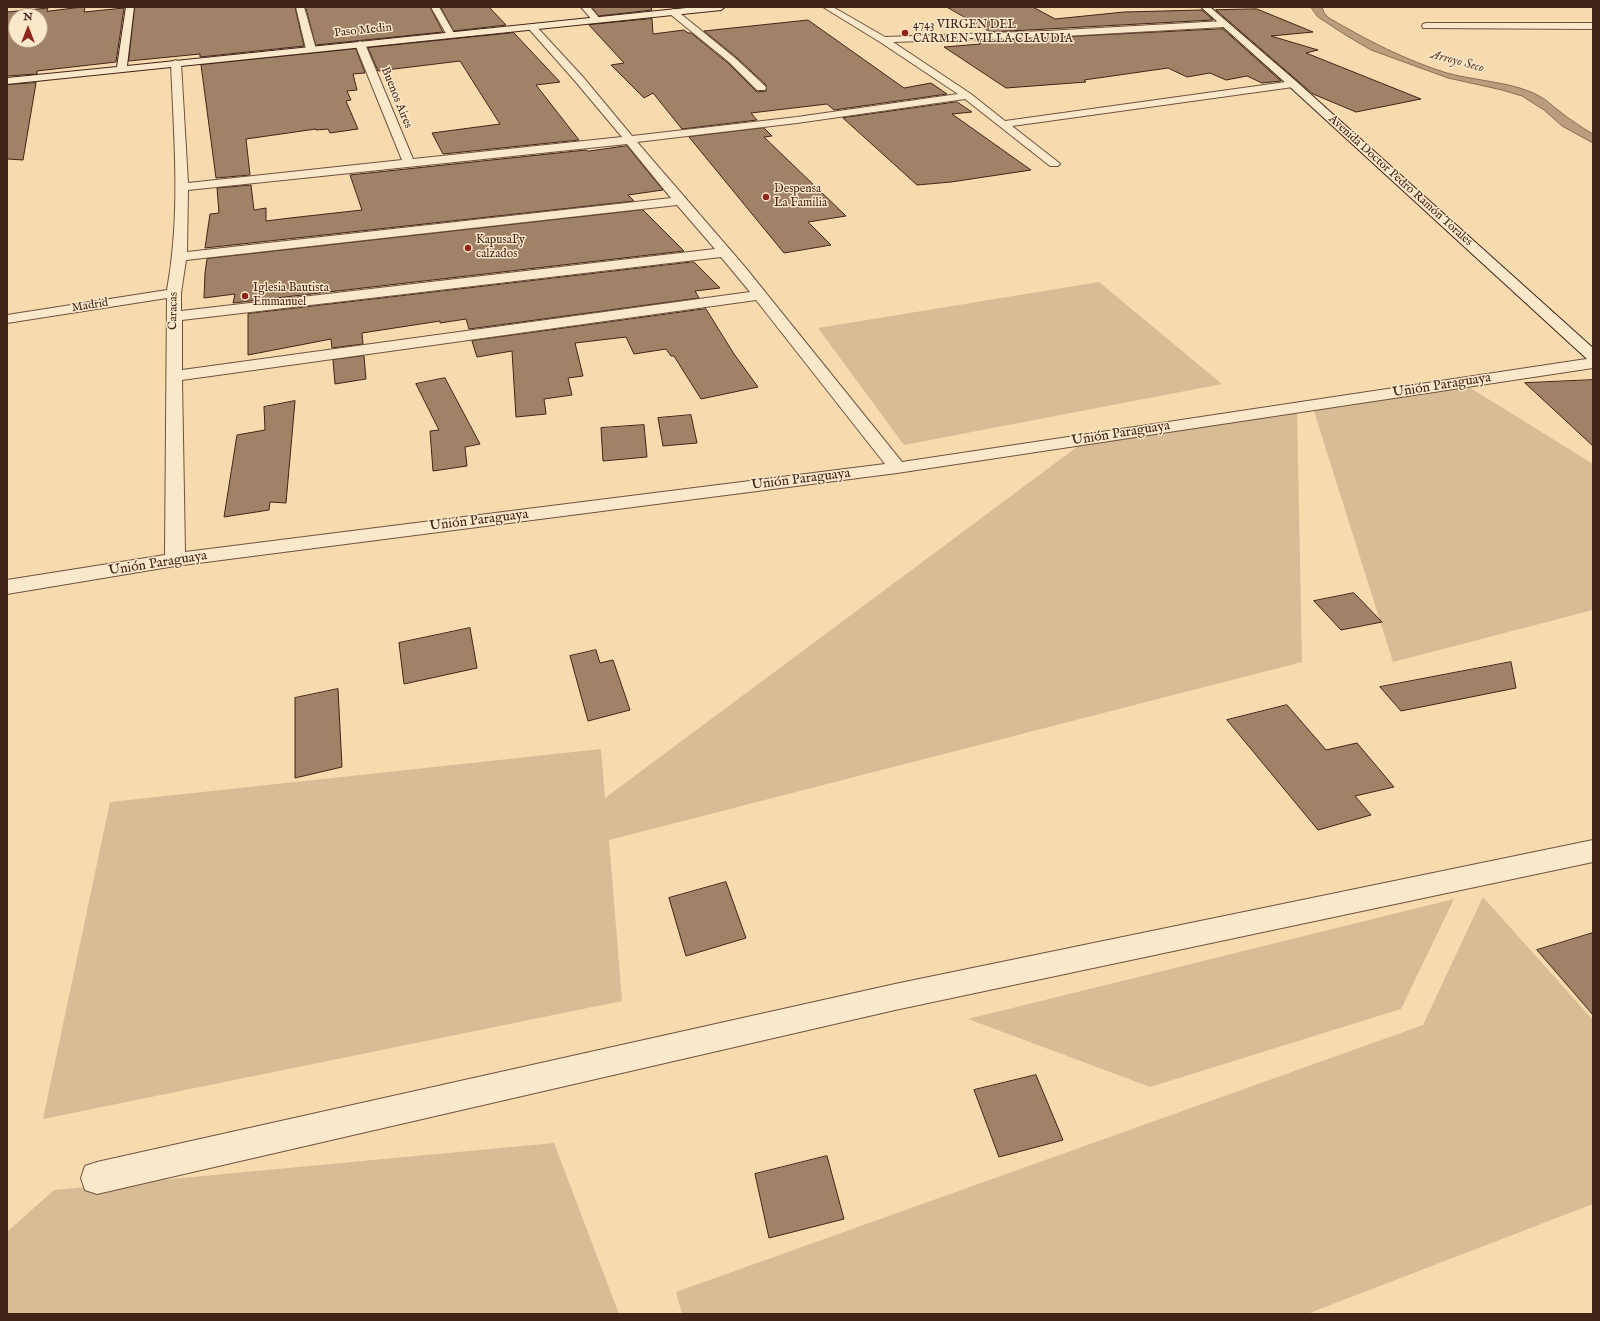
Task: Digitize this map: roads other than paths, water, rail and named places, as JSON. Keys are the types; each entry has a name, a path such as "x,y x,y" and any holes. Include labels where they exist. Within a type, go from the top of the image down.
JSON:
{"street":[{"path":"122,69 130,7"},
{"path":"300,7 311,49"},
{"path":"435,7 451,35"},
{"path":"585,7 596,19"},
{"name":"Paso Medin","path":"7,81 721,7"},
{"path":"827,7 883,40 967,96 1054,164"},
{"name":"Avenida Doctor Pedro Ramón Torales","path":"1205,7 1293,84 1593,356"},
{"path":"673,12 732,60 762,88"},
{"path":"883,40 1046,34 1224,24"},
{"path":"1426,26 1593,26"},
{"path":"532,27 579,79 680,201 725,252 897,468"},
{"name":"Buenos Aires","path":"360,44 408,162"},
{"name":"Caracas","path":"175,560 174,293 180,256 182,186 176,63"},
{"path":"1004,124 1293,84"},
{"path":"182,186 629,140 796,120 967,96"},
{"path":"180,256 680,201"},
{"path":"174,316 725,252"},
{"name":"Madrid","path":"7,319 174,293"},
{"path":"174,376 760,295"},
{"name":"Unión Paraguaya","path":"7,588 175,560 897,468 1593,364"},
{"path":"97,1178 895,997 1593,851"}],"place":[{"name":"4743 VIRGEN DEL CARMEN-VILLA CLAUDIA","path":"905,33"},
{"name":"Despensa La Familia","path":"766,197"},
{"name":"KapusaPy calzados","path":"468,248"},
{"name":"Iglesia Bautista Emmanuel","path":"245,296"}],"water label":[{"name":"Arroyo Seco","path":"1457,62"}]}
